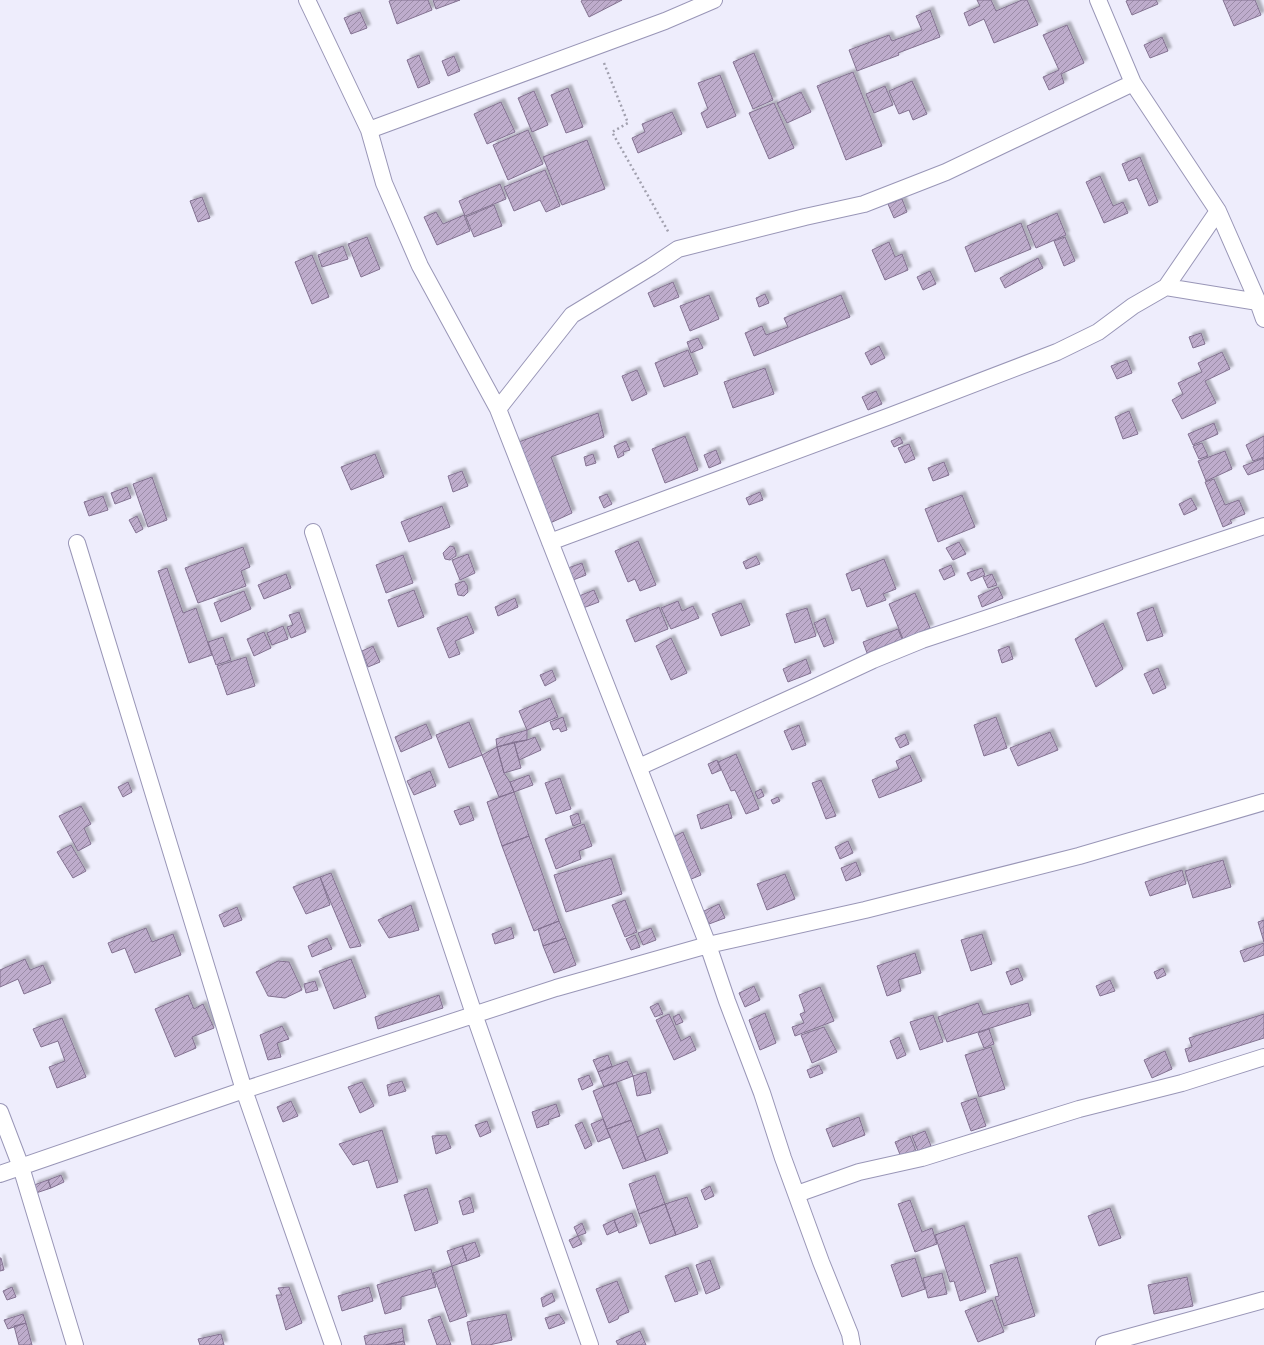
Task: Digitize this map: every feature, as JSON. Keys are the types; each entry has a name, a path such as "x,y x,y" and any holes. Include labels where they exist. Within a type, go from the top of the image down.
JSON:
{"street":[{"path":"307,0 369,130 384,183 420,266 498,409 708,944 727,1001 762,1093 783,1158 821,1262 850,1334 852,1345"},
{"path":"369,130 665,21 714,0"},
{"path":"1098,0 1133,83 1218,211 1264,319"},
{"path":"498,409 572,315 678,249 805,217 864,204 946,172 1133,83"},
{"path":"550,542 890,416 1056,352 1098,332 1133,306 1166,287 1218,211"},
{"path":"1166,287 1258,302"},
{"path":"638,767 804,693 873,660 922,640 1264,526"},
{"path":"313,532 474,1014 590,1345"},
{"path":"78,543 244,1090 333,1345"},
{"path":"0,1174 244,1090 556,988 708,944 865,910 984,881 1079,856 1264,802"},
{"path":"797,1194 859,1172 922,1158 1079,1109 1182,1083 1264,1057"},
{"path":"0,1112 21,1167 75,1345"},
{"path":"1103,1345 1264,1300"}],"path":[{"path":"598,45 628,123 612,132 678,249"}],"building":[{"path":"428,0 432,10 397,24 389,1"},
{"path":"433,0 460,0 436,9"},
{"path":"622,0 589,17 581,1"},
{"path":"977,0 991,0 996,11 1022,0 1027,0 1038,25 994,43 984,19 969,26 964,13 980,6"},
{"path":"1156,0 1158,4 1132,15 1126,1"},
{"path":"1223,0 1255,0 1261,15 1234,26"},
{"path":"930,10 940,37 857,71 849,50 889,35 892,41 922,30 916,16"},
{"path":"360,12 367,28 351,34 344,18"},
{"path":"1067,25 1084,63 1061,74 1064,83 1049,90 1043,77 1059,70 1043,35"},
{"path":"1162,37 1168,51 1150,58 1144,45"},
{"path":"754,53 773,100 753,109 733,62"},
{"path":"419,55 430,83 418,88 407,60"},
{"path":"454,56 460,71 448,76 442,61"},
{"path":"853,72 882,146 846,160 817,86"},
{"path":"720,75 736,116 707,128 701,113 708,109 698,83"},
{"path":"912,81 927,114 913,120 909,110 899,114 889,91"},
{"path":"885,86 893,105 874,113 866,94"},
{"path":"568,88 583,127 566,133 551,95"},
{"path":"534,91 548,125 532,132 518,98"},
{"path":"801,92 811,112 787,123 777,103"},
{"path":"501,102 515,132 487,144 474,114"},
{"path":"774,103 794,148 769,159 749,113"},
{"path":"672,112 682,134 638,153 632,138 645,132 642,124"},
{"path":"528,130 543,164 508,180 493,145"},
{"path":"587,140 605,189 562,205 543,157"},
{"path":"1140,157 1158,202 1149,206 1137,178 1129,181 1122,164"},
{"path":"545,170 560,206 546,212 540,200 514,211 504,187"},
{"path":"1100,176 1113,206 1123,202 1128,213 1104,223 1086,182"},
{"path":"500,184 506,199 465,216 459,201"},
{"path":"202,197 210,218 198,222 190,201"},
{"path":"902,199 907,212 894,218 888,204"},
{"path":"494,205 502,226 474,237 466,217"},
{"path":"436,212 443,224 464,215 470,231 437,245 424,217"},
{"path":"1057,213 1066,235 1036,248 1027,226"},
{"path":"1021,223 1031,249 975,272 965,247"},
{"path":"367,237 380,269 361,277 348,244"},
{"path":"1065,237 1075,261 1064,266 1054,241"},
{"path":"889,242 895,257 902,254 908,270 885,280 872,250"},
{"path":"343,246 348,259 322,267 318,255"},
{"path":"312,255 329,297 312,304 295,262"},
{"path":"1038,258 1043,268 1005,288 1000,278"},
{"path":"930,271 936,284 923,290 917,277"},
{"path":"673,282 679,297 654,307 648,293"},
{"path":"765,294 769,303 759,307 756,298"},
{"path":"709,295 719,319 690,331 680,306"},
{"path":"841,295 850,317 754,356 745,333 762,326 766,335 788,327 784,318"},
{"path":"1201,333 1205,344 1193,348 1189,337"},
{"path":"698,338 703,348 691,353 687,342"},
{"path":"879,346 885,358 871,365 865,353"},
{"path":"688,350 698,374 664,387 655,363"},
{"path":"1222,352 1230,369 1205,381 1216,403 1182,419 1172,400 1183,394 1178,383 1202,372 1198,363"},
{"path":"1127,360 1132,373 1117,379 1111,366"},
{"path":"765,368 774,394 733,408 724,382"},
{"path":"637,370 647,394 632,401 622,376"},
{"path":"876,391 882,404 868,410 862,397"},
{"path":"1129,411 1138,434 1123,439 1115,417"},
{"path":"598,413 604,437 551,457 572,513 548,524 516,443"},
{"path":"1214,423 1218,434 1193,445 1188,434"},
{"path":"685,436 698,470 665,483 652,449"},
{"path":"1264,436 1264,457 1253,461 1246,445"},
{"path":"900,437 903,443 894,447 891,441"},
{"path":"626,441 630,450 623,452 624,455 618,458 614,446"},
{"path":"1202,443 1208,456 1199,459 1193,446"},
{"path":"909,444 915,459 905,463 898,448"},
{"path":"716,450 721,463 709,468 704,455"},
{"path":"1225,451 1232,469 1206,481 1198,461"},
{"path":"375,454 384,477 351,490 341,467"},
{"path":"593,454 596,463 586,466 584,457"},
{"path":"1264,458 1264,469 1248,475 1243,466"},
{"path":"944,462 949,475 933,481 928,468"},
{"path":"462,471 468,486 453,492 448,476"},
{"path":"152,477 167,520 148,527 133,484"},
{"path":"1214,479 1225,505 1239,500 1245,514 1230,520 1232,523 1223,527 1205,482"},
{"path":"127,487 131,498 115,504 111,493"},
{"path":"760,492 763,500 749,505 746,498"},
{"path":"607,494 612,504 604,508 599,497"},
{"path":"962,495 975,527 938,542 925,509"},
{"path":"103,496 108,510 89,516 84,502"},
{"path":"1191,498 1197,509 1184,515 1179,504"},
{"path":"442,506 450,527 409,542 401,522"},
{"path":"137,516 143,529 136,533 129,520"},
{"path":"638,541 656,585 640,591 635,579 628,582 615,551"},
{"path":"959,542 966,554 953,560 946,548"},
{"path":"450,546 454,547 456,556 450,560 445,559 443,553"},
{"path":"243,547 250,567 241,571 246,586 198,603 185,568"},
{"path":"468,554 475,573 460,580 452,560"},
{"path":"403,555 413,583 386,593 376,565"},
{"path":"756,556 760,564 746,569 743,562"},
{"path":"884,559 896,589 883,594 886,600 867,607 860,588 852,591 846,574"},
{"path":"582,563 586,575 573,580 568,568"},
{"path":"951,565 955,575 944,580 939,570"},
{"path":"167,568 183,613 196,608 212,655 189,663 158,571"},
{"path":"982,568 985,575 971,581 967,573"},
{"path":"286,574 291,588 264,599 258,585"},
{"path":"992,574 997,585 988,588 983,577"},
{"path":"464,581 467,585 468,592 464,596 458,595 455,584"},
{"path":"998,587 1003,598 982,607 978,596"},
{"path":"414,590 424,617 398,627 388,600"},
{"path":"594,590 599,602 583,608 579,596"},
{"path":"244,591 251,609 221,622 214,603"},
{"path":"915,593 930,628 903,639 889,604"},
{"path":"515,598 518,607 498,616 495,607"},
{"path":"678,601 682,611 693,606 699,618 671,629 661,608"},
{"path":"741,603 750,625 721,636 712,614"},
{"path":"659,607 668,629 635,642 626,620"},
{"path":"1153,607 1163,636 1147,641 1137,613"},
{"path":"807,608 816,636 795,643 786,614"},
{"path":"299,612 306,632 291,638 287,627 293,625 289,615"},
{"path":"467,616 474,633 455,641 460,654 449,658 437,628"},
{"path":"825,618 834,643 824,647 814,623"},
{"path":"1103,623 1123,669 1096,687 1075,639"},
{"path":"283,626 288,639 272,645 267,633"},
{"path":"898,629 902,639 867,653 863,642"},
{"path":"264,632 271,648 254,656 247,639"},
{"path":"223,637 231,660 216,665 208,642"},
{"path":"671,638 687,673 671,680 656,646"},
{"path":"373,646 380,662 368,667 362,651"},
{"path":"1009,646 1013,659 1002,663 998,650"},
{"path":"246,657 255,686 227,695 217,666"},
{"path":"806,659 811,673 788,682 783,669"},
{"path":"1158,668 1166,688 1153,694 1144,674"},
{"path":"552,670 556,680 545,686 540,675"},
{"path":"550,698 558,717 527,730 519,711"},
{"path":"563,717 567,730 561,732 559,728 553,730 550,722"},
{"path":"996,717 1007,748 984,756 974,725"},
{"path":"469,722 482,755 449,768 436,735"},
{"path":"426,724 432,738 401,752 395,737"},
{"path":"799,725 806,745 792,750 784,731"},
{"path":"527,730 527,740 497,747 496,739"},
{"path":"1050,732 1058,750 1018,766 1010,748"},
{"path":"905,734 909,744 900,748 895,738"},
{"path":"535,737 541,750 519,760 514,742"},
{"path":"514,742 521,768 504,773 497,747"},
{"path":"497,747 504,773 514,792 499,797 482,755"},
{"path":"736,754 759,809 746,814 735,790 731,791 718,762"},
{"path":"910,755 922,781 879,798 872,780 899,769 896,761"},
{"path":"717,760 721,770 712,774 708,764"},
{"path":"430,771 436,786 414,795 407,781"},
{"path":"529,775 533,785 514,792 510,782"},
{"path":"560,778 571,809 556,814 545,783"},
{"path":"821,780 836,816 826,819 812,783"},
{"path":"128,782 132,792 123,797 118,787"},
{"path":"761,789 764,796 758,799 755,792"},
{"path":"514,792 529,836 502,846 487,802"},
{"path":"778,797 780,801 773,804 771,800"},
{"path":"728,804 732,818 701,829 697,815"},
{"path":"81,806 91,824 84,828 91,844 78,851 59,816"},
{"path":"469,806 474,820 460,825 454,811"},
{"path":"578,813 581,823 573,826 570,816"},
{"path":"584,824 592,846 579,851 581,859 556,869 545,839"},
{"path":"683,832 701,875 689,880 671,838"},
{"path":"529,836 559,921 534,931 502,846"},
{"path":"848,841 853,853 840,859 835,847"},
{"path":"71,845 86,871 73,878 57,852"},
{"path":"611,858 622,894 566,912 554,875"},
{"path":"1223,860 1231,887 1193,898 1185,871"},
{"path":"856,862 861,875 846,881 841,868"},
{"path":"1182,870 1186,884 1150,896 1145,882"},
{"path":"331,873 361,946 350,948 320,877"},
{"path":"785,874 795,899 767,910 757,884"},
{"path":"320,877 330,905 306,914 293,887"},
{"path":"625,900 637,932 625,937 612,905"},
{"path":"719,904 725,918 709,924 704,911"},
{"path":"411,905 419,930 389,938 378,920"},
{"path":"237,907 242,920 224,927 219,915"},
{"path":"1264,920 1264,942 1258,922"},
{"path":"559,921 566,938 543,946 538,929"},
{"path":"511,927 514,938 495,944 492,934"},
{"path":"146,928 152,942 173,934 181,955 135,973 125,948 112,953 108,943"},
{"path":"651,928 656,940 643,945 638,933"},
{"path":"982,934 992,964 971,971 961,940"},
{"path":"635,935 640,947 631,950 626,939"},
{"path":"327,938 332,949 312,957 308,946"},
{"path":"566,938 576,965 554,973 543,946"},
{"path":"1264,943 1264,955 1244,962 1240,951"},
{"path":"915,953 921,973 898,980 901,991 887,996 877,966"},
{"path":"25,959 30,970 43,965 51,983 24,994 18,979 0,987 0,970"},
{"path":"351,959 366,997 334,1009 319,971"},
{"path":"278,961 289,962 302,990 285,998 268,996 256,972"},
{"path":"1018,968 1023,980 1011,985 1006,972"},
{"path":"1163,968 1166,975 1157,979 1154,972"},
{"path":"1110,980 1115,991 1100,996 1096,986"},
{"path":"315,981 318,990 306,993 304,984"},
{"path":"754,986 760,1000 745,1007 739,993"},
{"path":"820,987 834,1021 795,1036 792,1027 804,1023 800,1014 805,1012 799,995"},
{"path":"188,995 194,1009 203,1004 214,1028 192,1037 196,1048 175,1057 155,1009"},
{"path":"439,995 443,1008 378,1029 375,1017"},
{"path":"658,1003 663,1014 655,1017 650,1007"},
{"path":"978,1003 983,1015 1028,1003 1031,1015 947,1042 938,1017"},
{"path":"765,1013 776,1043 760,1050 749,1020"},
{"path":"669,1014 681,1041 690,1036 696,1050 674,1060 656,1020"},
{"path":"679,1014 683,1022 676,1025 673,1017"},
{"path":"1264,1014 1264,1038 1189,1062 1185,1049 1192,1047 1189,1038"},
{"path":"933,1015 943,1042 920,1050 910,1022"},
{"path":"62,1018 86,1077 57,1088 49,1067 65,1061 58,1041 41,1047 33,1029"},
{"path":"282,1026 289,1039 277,1043 281,1057 268,1060 260,1035"},
{"path":"824,1027 837,1052 812,1063 801,1035"},
{"path":"989,1029 994,1044 984,1048 978,1033"},
{"path":"899,1037 906,1055 897,1059 890,1041"},
{"path":"991,1047 1005,1089 979,1097 965,1055"},
{"path":"1165,1051 1172,1069 1152,1078 1144,1060"},
{"path":"608,1055 612,1066 598,1072 593,1060"},
{"path":"627,1061 633,1076 604,1087 598,1072"},
{"path":"819,1065 823,1073 810,1078 807,1070"},
{"path":"646,1072 651,1093 637,1096 633,1076"},
{"path":"589,1075 593,1085 582,1090 578,1079"},
{"path":"402,1081 406,1091 389,1096 387,1085"},
{"path":"362,1082 374,1106 360,1113 348,1087"},
{"path":"616,1082 631,1120 607,1129 593,1091"},
{"path":"976,1098 986,1126 971,1131 961,1103"},
{"path":"291,1101 298,1116 283,1122 277,1107"},
{"path":"556,1104 560,1116 548,1120 549,1124 537,1128 532,1112"},
{"path":"859,1117 865,1135 833,1147 826,1129"},
{"path":"603,1119 610,1137 598,1142 591,1124"},
{"path":"631,1120 646,1161 623,1169 607,1129"},
{"path":"487,1121 491,1132 480,1137 475,1125"},
{"path":"582,1122 592,1145 585,1149 575,1125"},
{"path":"658,1128 668,1153 646,1161 637,1137"},
{"path":"382,1130 398,1182 377,1188 368,1160 353,1165 339,1144"},
{"path":"925,1131 931,1146 918,1151 912,1136"},
{"path":"446,1135 451,1148 436,1154 432,1136"},
{"path":"910,1136 916,1151 901,1157 895,1142"},
{"path":"61,1175 64,1182 51,1188 48,1180"},
{"path":"655,1175 665,1204 639,1214 629,1184"},
{"path":"48,1180 51,1188 36,1193 34,1185"},
{"path":"710,1186 714,1196 705,1200 701,1190"},
{"path":"427,1188 438,1223 415,1231 404,1195"},
{"path":"470,1197 474,1212 463,1215 459,1201"},
{"path":"687,1197 698,1227 676,1235 665,1204"},
{"path":"910,1200 922,1232 932,1228 937,1244 915,1252 898,1204"},
{"path":"665,1204 676,1235 650,1244 639,1214"},
{"path":"1110,1208 1121,1238 1099,1246 1088,1216"},
{"path":"632,1213 637,1226 619,1233 614,1220"},
{"path":"614,1220 618,1230 607,1235 603,1225"},
{"path":"582,1223 586,1233 578,1236 574,1227"},
{"path":"964,1225 986,1292 960,1301 954,1281 950,1282 935,1235"},
{"path":"578,1236 582,1244 573,1248 569,1240"},
{"path":"475,1242 480,1256 467,1261 462,1246"},
{"path":"462,1246 467,1261 452,1266 447,1251"},
{"path":"1017,1257 1035,1316 1004,1326 995,1297 999,1296 990,1265"},
{"path":"0,1258 4,1270 0,1271"},
{"path":"915,1258 925,1289 902,1297 891,1265"},
{"path":"710,1260 720,1288 706,1294 696,1265"},
{"path":"452,1266 467,1316 450,1322 433,1273"},
{"path":"688,1267 698,1294 675,1302 665,1276"},
{"path":"431,1269 436,1287 401,1297 401,1309 385,1314 377,1285"},
{"path":"942,1273 947,1294 928,1298 923,1278"},
{"path":"1187,1277 1193,1306 1154,1314 1148,1285"},
{"path":"617,1281 629,1312 619,1316 618,1319 609,1323 596,1289"},
{"path":"12,1287 16,1297 7,1300 3,1291"},
{"path":"289,1287 302,1323 286,1330 276,1295 282,1295 278,1288"},
{"path":"369,1287 373,1301 342,1311 338,1296"},
{"path":"552,1293 555,1301 543,1307 541,1298"},
{"path":"992,1300 1004,1332 978,1342 965,1311"},
{"path":"23,1314 26,1323 8,1329 4,1320"},
{"path":"506,1314 512,1340 489,1345 472,1345 467,1322"},
{"path":"559,1314 565,1323 549,1329 545,1318"},
{"path":"440,1316 451,1345 437,1345 428,1320"},
{"path":"26,1323 32,1345 19,1345 14,1326"},
{"path":"402,1328 404,1341 384,1345 366,1345 364,1336"},
{"path":"640,1331 646,1345 618,1345 616,1341"},
{"path":"221,1334 224,1345 200,1345 198,1339"},
{"path":"404,1341 405,1345 386,1345"}]}
